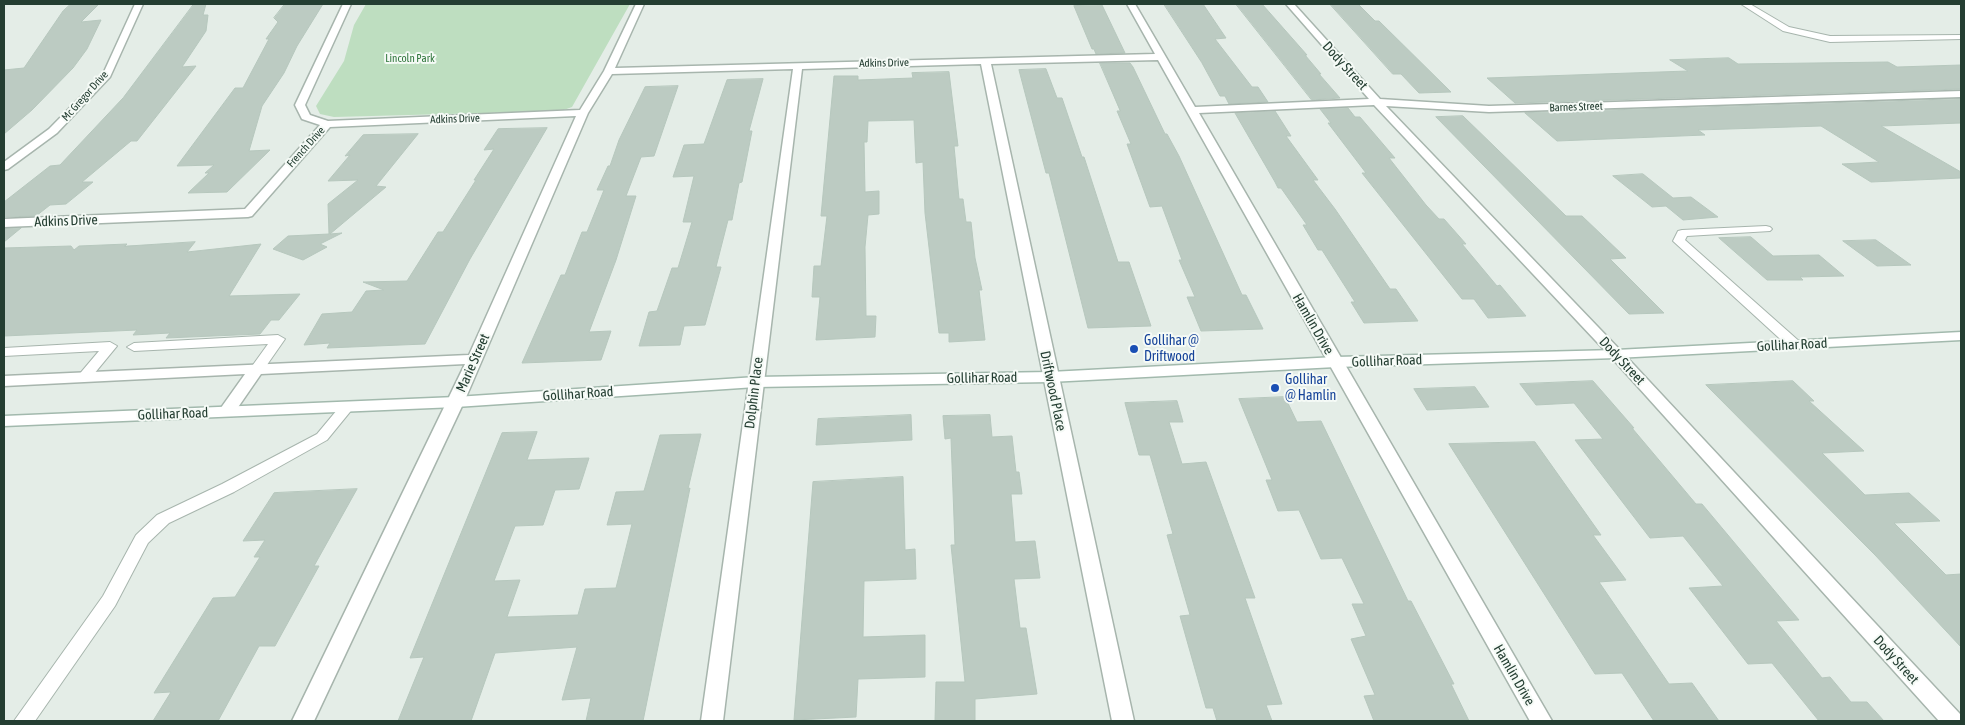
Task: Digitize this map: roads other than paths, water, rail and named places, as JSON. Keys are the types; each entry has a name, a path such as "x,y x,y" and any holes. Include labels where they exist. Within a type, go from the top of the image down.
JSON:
{"street":[{"name":"Mc Gregor Drive","path":"4,167 52,131 107,75 139,4"},
{"name":"French Drive","path":"248,213 327,124 306,117 300,105 348,4"},
{"name":"Marie Street","path":"303,721 456,402 583,113 609,71 640,4"},
{"name":"Hamlin Drive","path":"1131,4 1541,721"},
{"name":"Dody Street","path":"1290,4 1377,102 1616,354 1952,721"},
{"name":"Adkins Drive","path":"609,71 1160,57"},
{"name":"Driftwood Place","path":"985,60 1123,721"},
{"name":"Dolphin Place","path":"712,721 798,65"},
{"name":"Barnes Street","path":"1190,110 1377,102 1488,109 1961,94"},
{"name":"Adkins Drive","path":"327,124 583,113"},
{"name":"Adkins Drive","path":"4,223 248,213"},
{"name":"Gollihar Road","path":"4,421 456,402 756,382 1050,377 1336,362 1616,354 1961,336"},
{"path":"4,381 474,359"},
{"path":"226,412 257,369"}],"lane":[{"path":"1745,4 1786,29 1830,39 1961,37"},
{"path":"1766,229 1682,233 1679,241 1795,345"},
{"path":"134,347 278,338 257,369"},
{"path":"4,352 110,346 84,377"},
{"path":"24,721 109,601 142,539 163,520 228,488 322,437 347,407"}],"place":[{"name":"Gollihar @ Driftwood","path":"1134,349"},
{"name":"Gollihar @ Hamlin","path":"1275,388"}],"park label":[{"name":"Lincoln Park","path":"410,59"}]}
